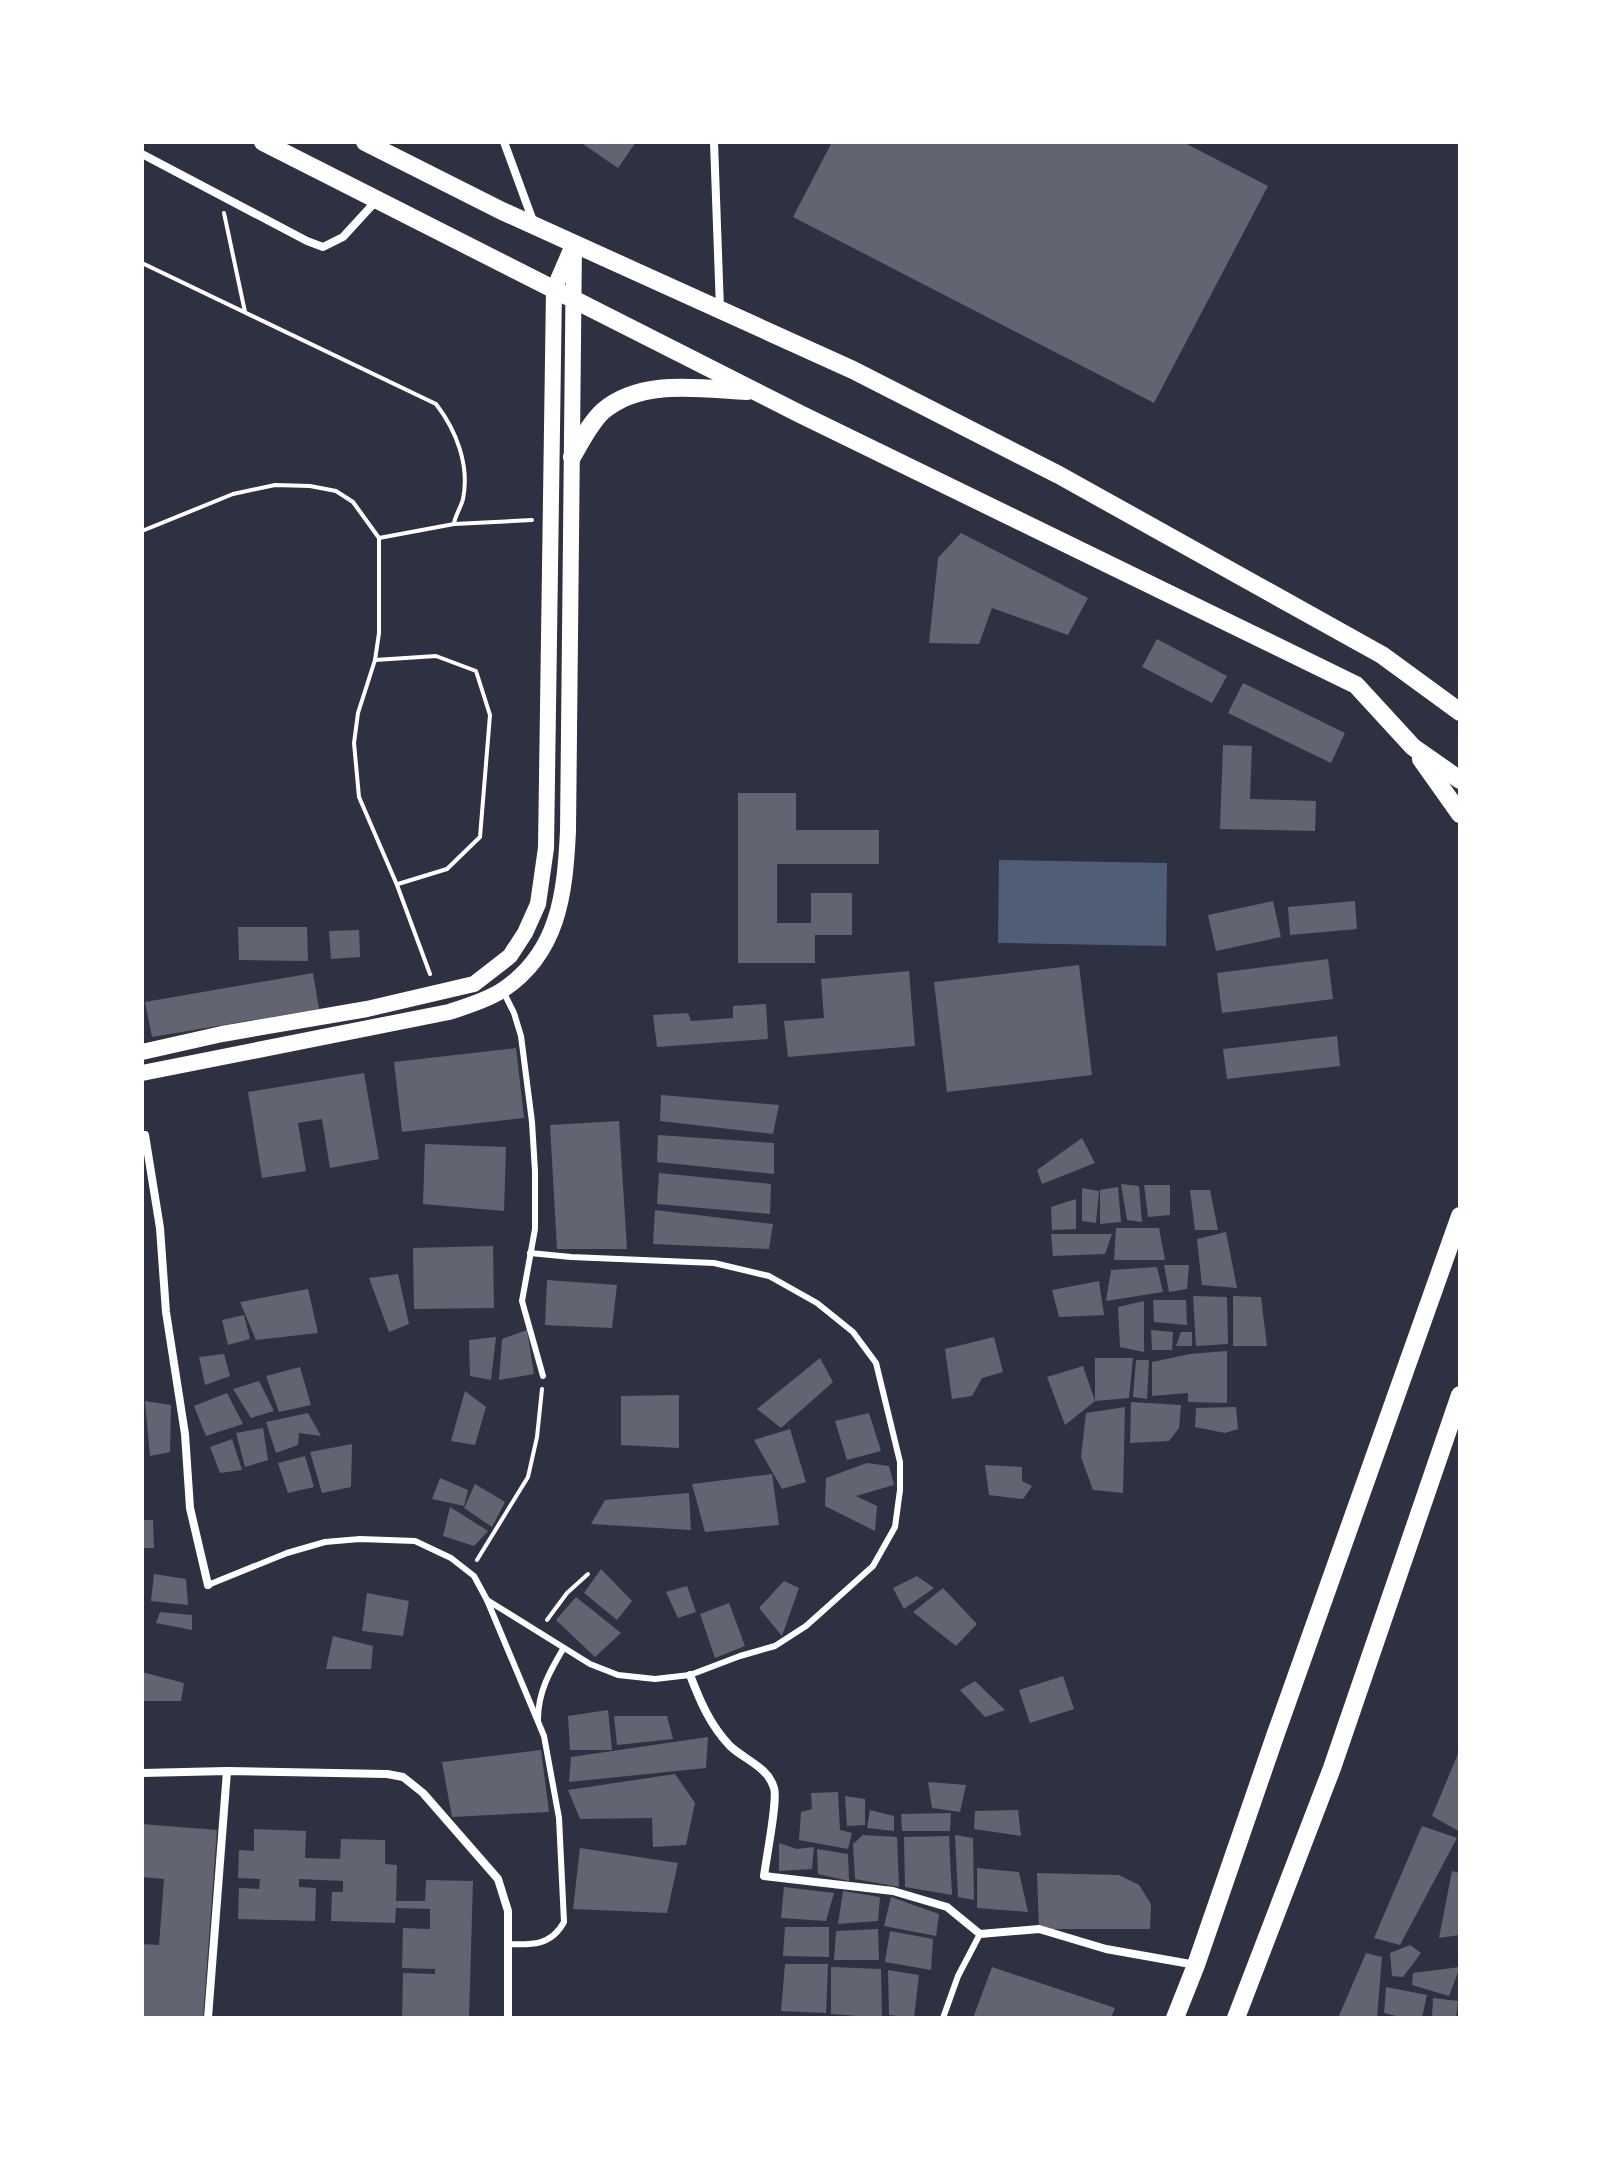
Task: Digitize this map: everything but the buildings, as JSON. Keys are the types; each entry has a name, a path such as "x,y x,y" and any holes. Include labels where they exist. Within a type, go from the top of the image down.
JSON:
{"main road":[{"path":"263,142 756,392 1356,685 1413,747 1460,814"},
{"path":"365,142 535,226 853,370 1059,475 1382,655 1460,712"},
{"path":"142,1052 222,1034 367,1009 474,984 510,956 525,933 538,904 543,879 547,815 554,289 574,243"},
{"path":"142,1073 449,1012 503,990 543,950 561,901 566,872 574,243"},
{"path":"572,457 602,412 619,400 641,392 685,388 756,392"},
{"path":"1413,747 1460,780"},
{"path":"1175,2018 1460,1216"},
{"path":"1236,2018 1332,1768 1460,1395"}],"street":[{"path":"504,142 535,226"},
{"path":"714,142 720,309"},
{"path":"142,154 323,247 343,237 377,200"},
{"path":"145,1135 160,1228 166,1312 185,1434 190,1508 208,1585"},
{"path":"690,1675 714,1727 732,1748 768,1775 776,1791 764,1876 893,1891 947,1907 980,1934 1039,1929 1106,1949 1196,1965"},
{"path":"208,2018 227,1771"},
{"path":"142,1773 227,1771 387,1774 403,1777 423,1793 498,1879 508,1911 508,2018"}],"lane":[{"path":"503,990 521,1036 532,1122 535,1229 522,1301 543,1376"},
{"path":"487,1600 563,1649 618,1675 655,1679 690,1675 775,1646 806,1626 873,1566 895,1527 900,1490 900,1462 876,1363 853,1332 817,1303 769,1276 714,1263 530,1253"},
{"path":"208,1585 287,1553 325,1542 360,1539 415,1541 451,1558 474,1576 539,1723 550,1763 559,1818 564,1922 559,1931 535,1945 508,1944"},
{"path":"539,1723 538,1703 563,1649"},
{"path":"943,2018 958,1976 980,1934"}],"path":[{"path":"220,194 245,312"},
{"path":"142,263 436,404 449,421 464,467 462,502 454,524"},
{"path":"142,531 233,494 275,485 310,486 336,491 353,502 379,538 379,633 375,660 358,713 354,743 359,797 397,885 437,993"},
{"path":"379,538 454,524 550,519"},
{"path":"375,660 436,656 476,671 490,715 480,837 447,869 397,885"},
{"path":"469,1572 528,1477 537,1437 543,1376"},
{"path":"539,1632 567,1593 588,1574"}],"water":[{"path":"999,860 1167,863 1166,946 998,943"}]}
